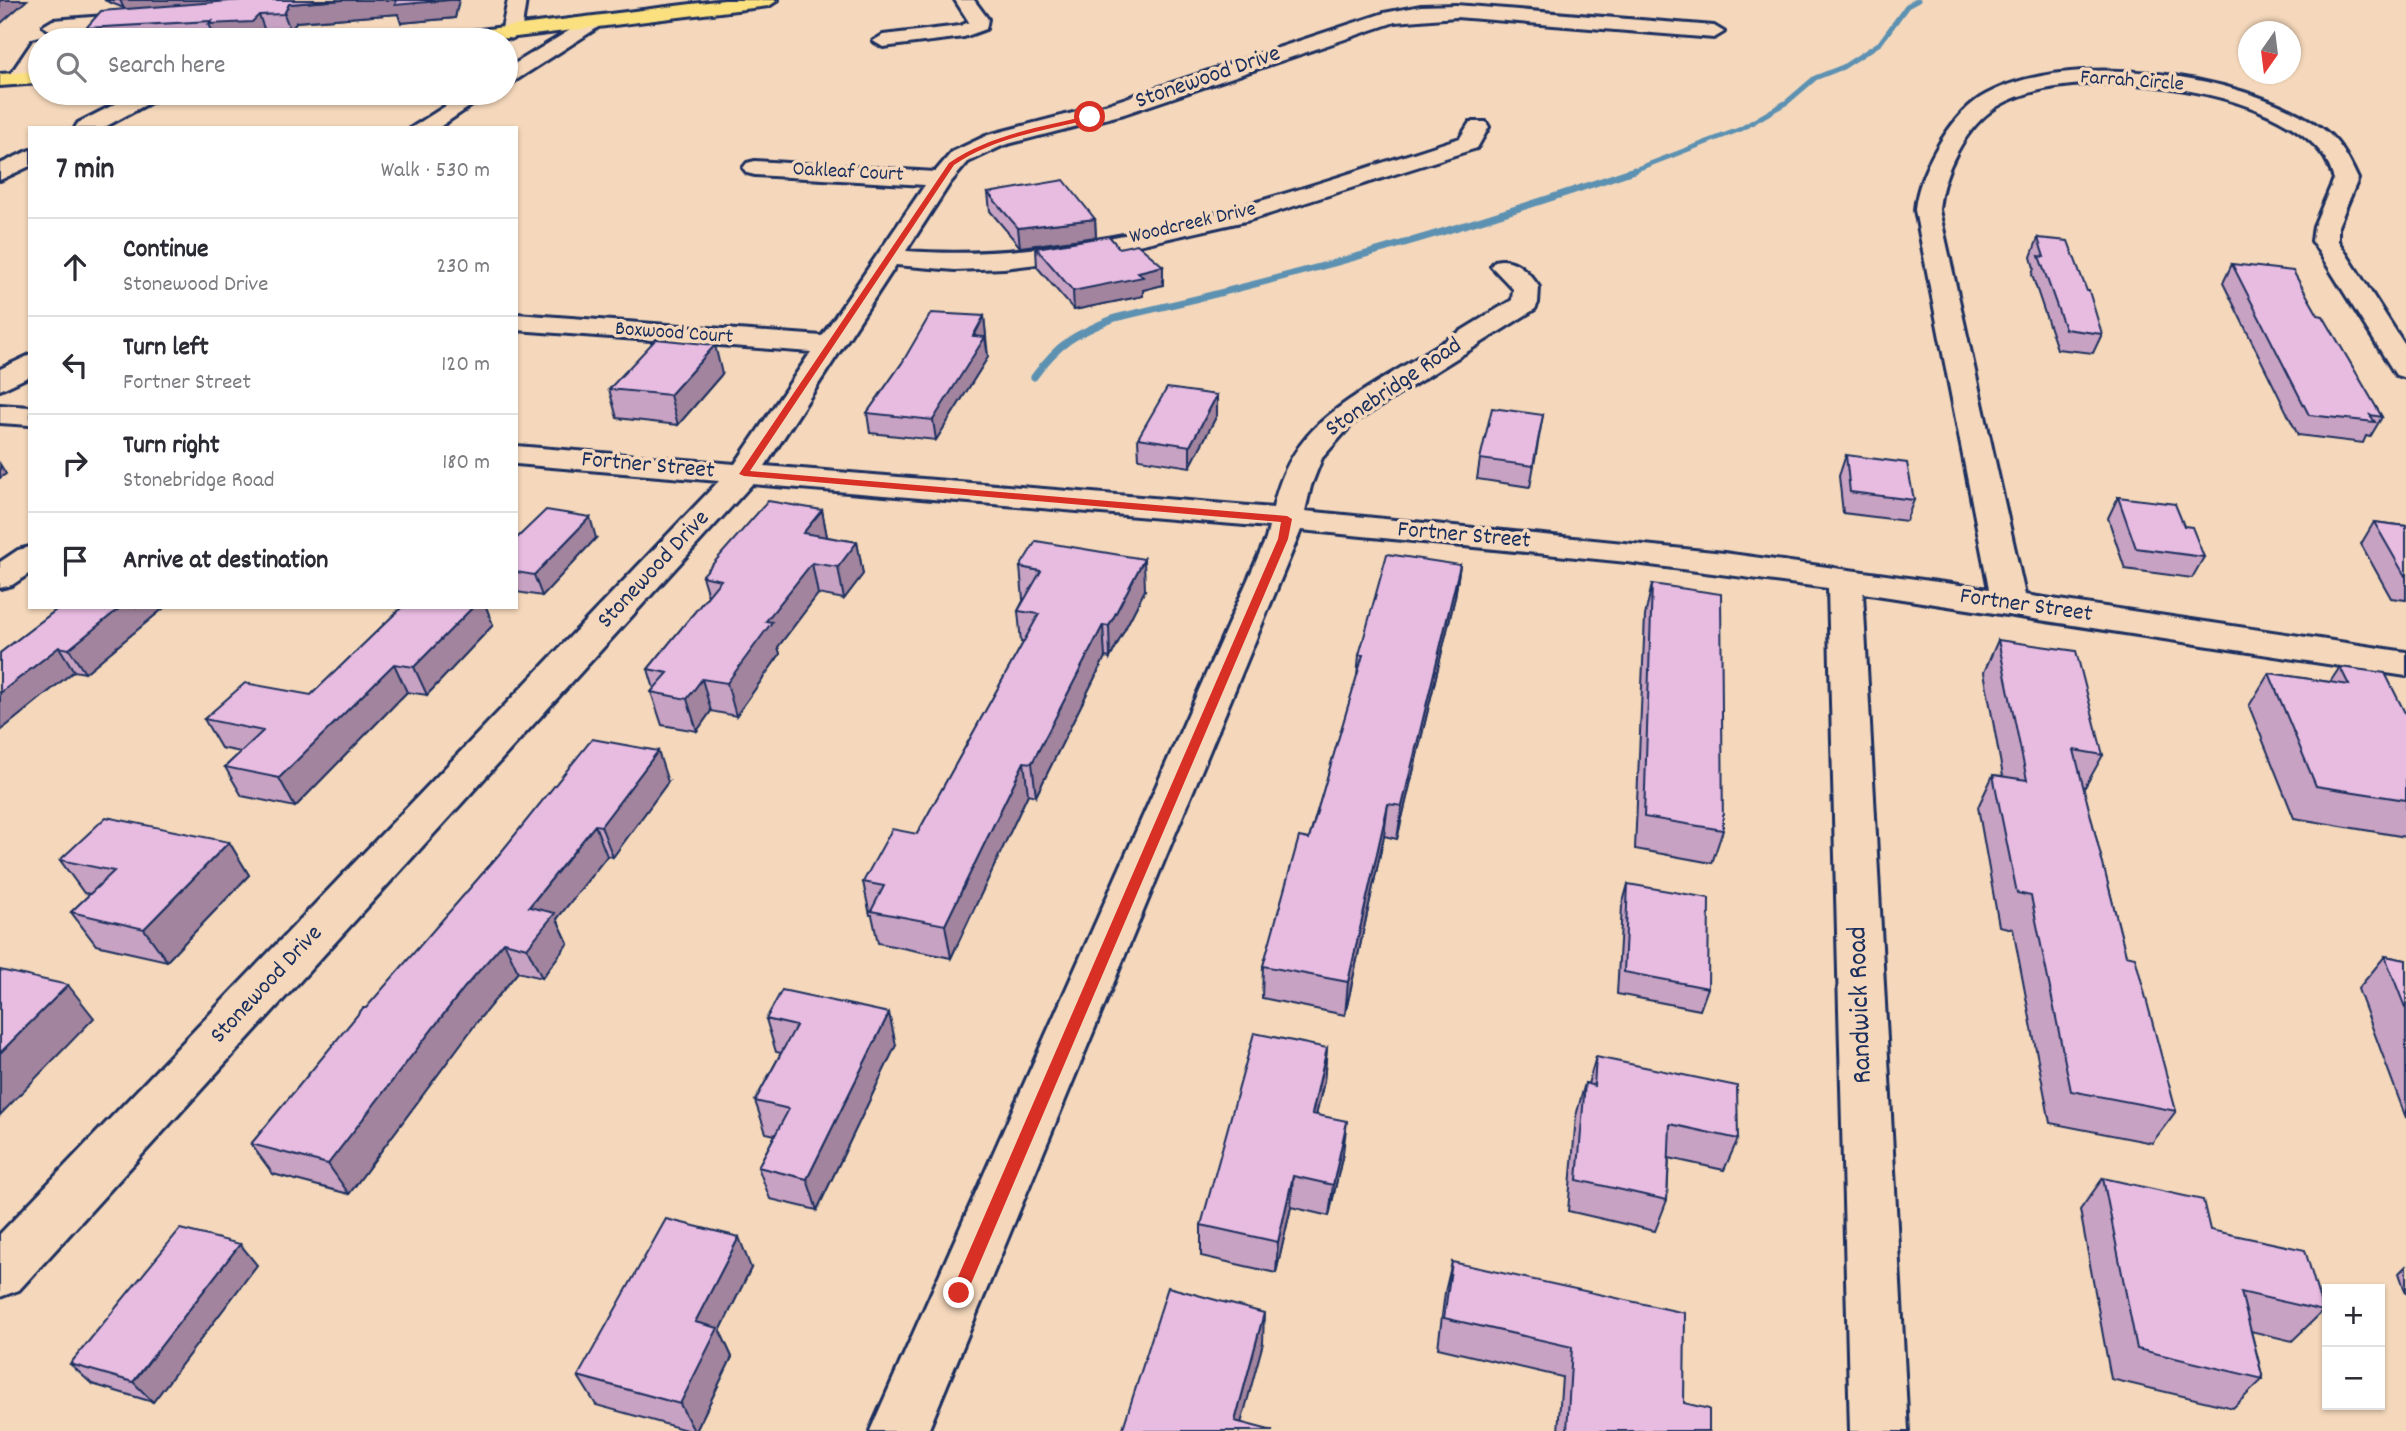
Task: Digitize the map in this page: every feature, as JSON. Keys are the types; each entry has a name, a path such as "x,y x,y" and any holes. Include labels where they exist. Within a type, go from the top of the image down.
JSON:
{"main road":[{"path":"518,32 769,0"},
{"path":"9,79 28,78"}],"street":[{"path":"512,28 517,0"},
{"path":"883,41 964,31 979,26 979,19 964,0"},
{"path":"51,28 66,4"},
{"name":"Stonewood Drive","path":"0,1272 744,474 941,178 960,157 996,141 1116,109 1400,15 1456,11 1714,32"},
{"path":"84,28 162,17"},
{"path":"518,70 590,24"},
{"path":"9,79 28,58"},
{"name":"Farrah Circle","path":"2009,603 1927,210 1933,177 1967,118 1984,105 2012,91 2064,78 2103,76 2146,79 2228,95 2276,112 2319,135 2339,156 2346,179 2326,226 2325,241 2406,369"},
{"path":"90,126 130,105"},
{"path":"425,126 460,105"},
{"name":"Woodcreek Drive","path":"890,257 955,261 1041,257 1214,220 1469,143 1478,127"},
{"path":"0,173 28,158"},
{"name":"Oakleaf Court","path":"755,168 941,178"},
{"name":"Stonebridge Road","path":"900,1431 1283,539 1301,464 1320,436 1342,417 1525,303 1526,287 1504,266"},
{"name":"Boxwood Court","path":"518,322 831,345"},
{"path":"0,382 28,365"},
{"path":"0,414 28,416"},
{"name":"Fortner Street","path":"518,455 1287,519 1651,555 2009,603 2406,664"},
{"path":"0,578 28,559"},
{"name":"Randwick Road","path":"1845,580 1879,1431"}],"building":[{"path":"243,0 342,0 289,4 284,14 259,15 252,22 209,24 212,21 86,28 101,11"},
{"path":"396,0 450,0 395,5"},
{"path":"1064,180 1095,219 1018,228 988,193"},
{"path":"1109,236 1119,248 1137,244 1163,266 1138,272 1143,277 1073,291 1036,248"},
{"path":"2038,238 2068,241 2089,291 2102,334 2065,329 2039,256 2044,257"},
{"path":"2232,264 2293,271 2318,315 2323,316 2382,417 2370,415 2375,422 2309,415"},
{"path":"931,313 984,316 973,336 985,337 933,420 867,413 902,363"},
{"path":"656,339 715,345 670,395 609,389"},
{"path":"1167,388 1217,395 1190,446 1138,438"},
{"path":"1492,408 1543,415 1533,466 1480,459"},
{"path":"1846,455 1907,463 1914,500 1850,492"},
{"path":"2118,497 2175,504 2184,526 2192,527 2204,557 2136,548"},
{"path":"768,501 822,510 803,533 857,542 838,567 812,563 766,621 772,622 727,683 702,679 687,699 651,692 668,673 648,669 721,580 702,576"},
{"path":"546,510 590,517 534,575 518,572 518,537"},
{"path":"2374,522 2406,526 2406,576 2405,576"},
{"path":"1036,541 1144,559 1109,626 1103,625 1032,763 1024,762 945,925 871,911 884,886 863,882 892,829 917,834 1039,614 1018,611 1041,571 1020,567"},
{"path":"1387,554 1460,565 1402,806 1388,804 1348,982 1263,966 1299,837 1309,839 1363,655 1359,655"},
{"path":"1652,584 1721,594 1723,830 1644,817"},
{"path":"57,609 119,609 69,649 59,647 0,693 0,653"},
{"path":"400,609 471,609 414,667 394,664 279,778 225,767 263,731 204,719 245,683 311,695"},
{"path":"1998,640 2076,651 2103,755 2074,750 2126,955 2135,957 2176,1111 2071,1091 2031,896 2017,893 1993,775 2027,780"},
{"path":"2340,667 2385,673 2406,715 2406,800 2316,786 2269,673 2349,685"},
{"path":"592,739 658,751 601,826 595,825 529,907 555,913 527,948 504,942 464,988 328,1164 251,1144 363,1008 366,1008 502,851"},
{"path":"106,817 229,842 144,929 71,912 114,871 60,860"},
{"path":"1628,884 1709,898 1708,988 1624,972"},
{"path":"2385,956 2406,960 2406,1010"},
{"path":"0,970 68,985 0,1053"},
{"path":"782,990 889,1013 807,1179 758,1167 789,1109 755,1101 796,1026 766,1019"},
{"path":"1254,1033 1327,1048 1312,1114 1347,1121 1333,1185 1293,1176 1278,1242 1201,1225"},
{"path":"1596,1057 1737,1086 1738,1139 1670,1124 1667,1200 1577,1180 1585,1083 1594,1086"},
{"path":"2103,1178 2203,1200 2210,1230 2305,1250 2322,1311 2241,1292 2263,1379 2137,1349"},
{"path":"666,1219 739,1237 695,1322 718,1328 680,1404 578,1376"},
{"path":"180,1229 240,1244 133,1382 70,1364"},
{"path":"1452,1262 1685,1313 1684,1403 1709,1409 1709,1431 1567,1431 1572,1347 1444,1318"},
{"path":"1168,1287 1264,1313 1235,1421 1273,1431 1122,1431"}],"waterway":[{"path":"1629,172 1741,129 1787,102 1815,78 1843,67 1880,43 1907,6 1918,0"},
{"path":"1034,377 1069,340 1115,318 1376,251 1634,170"}],"route":[{"path":"959,1293 1283,539 1287,519 744,474 951,164 970,151 996,141 1090,117"}]}
